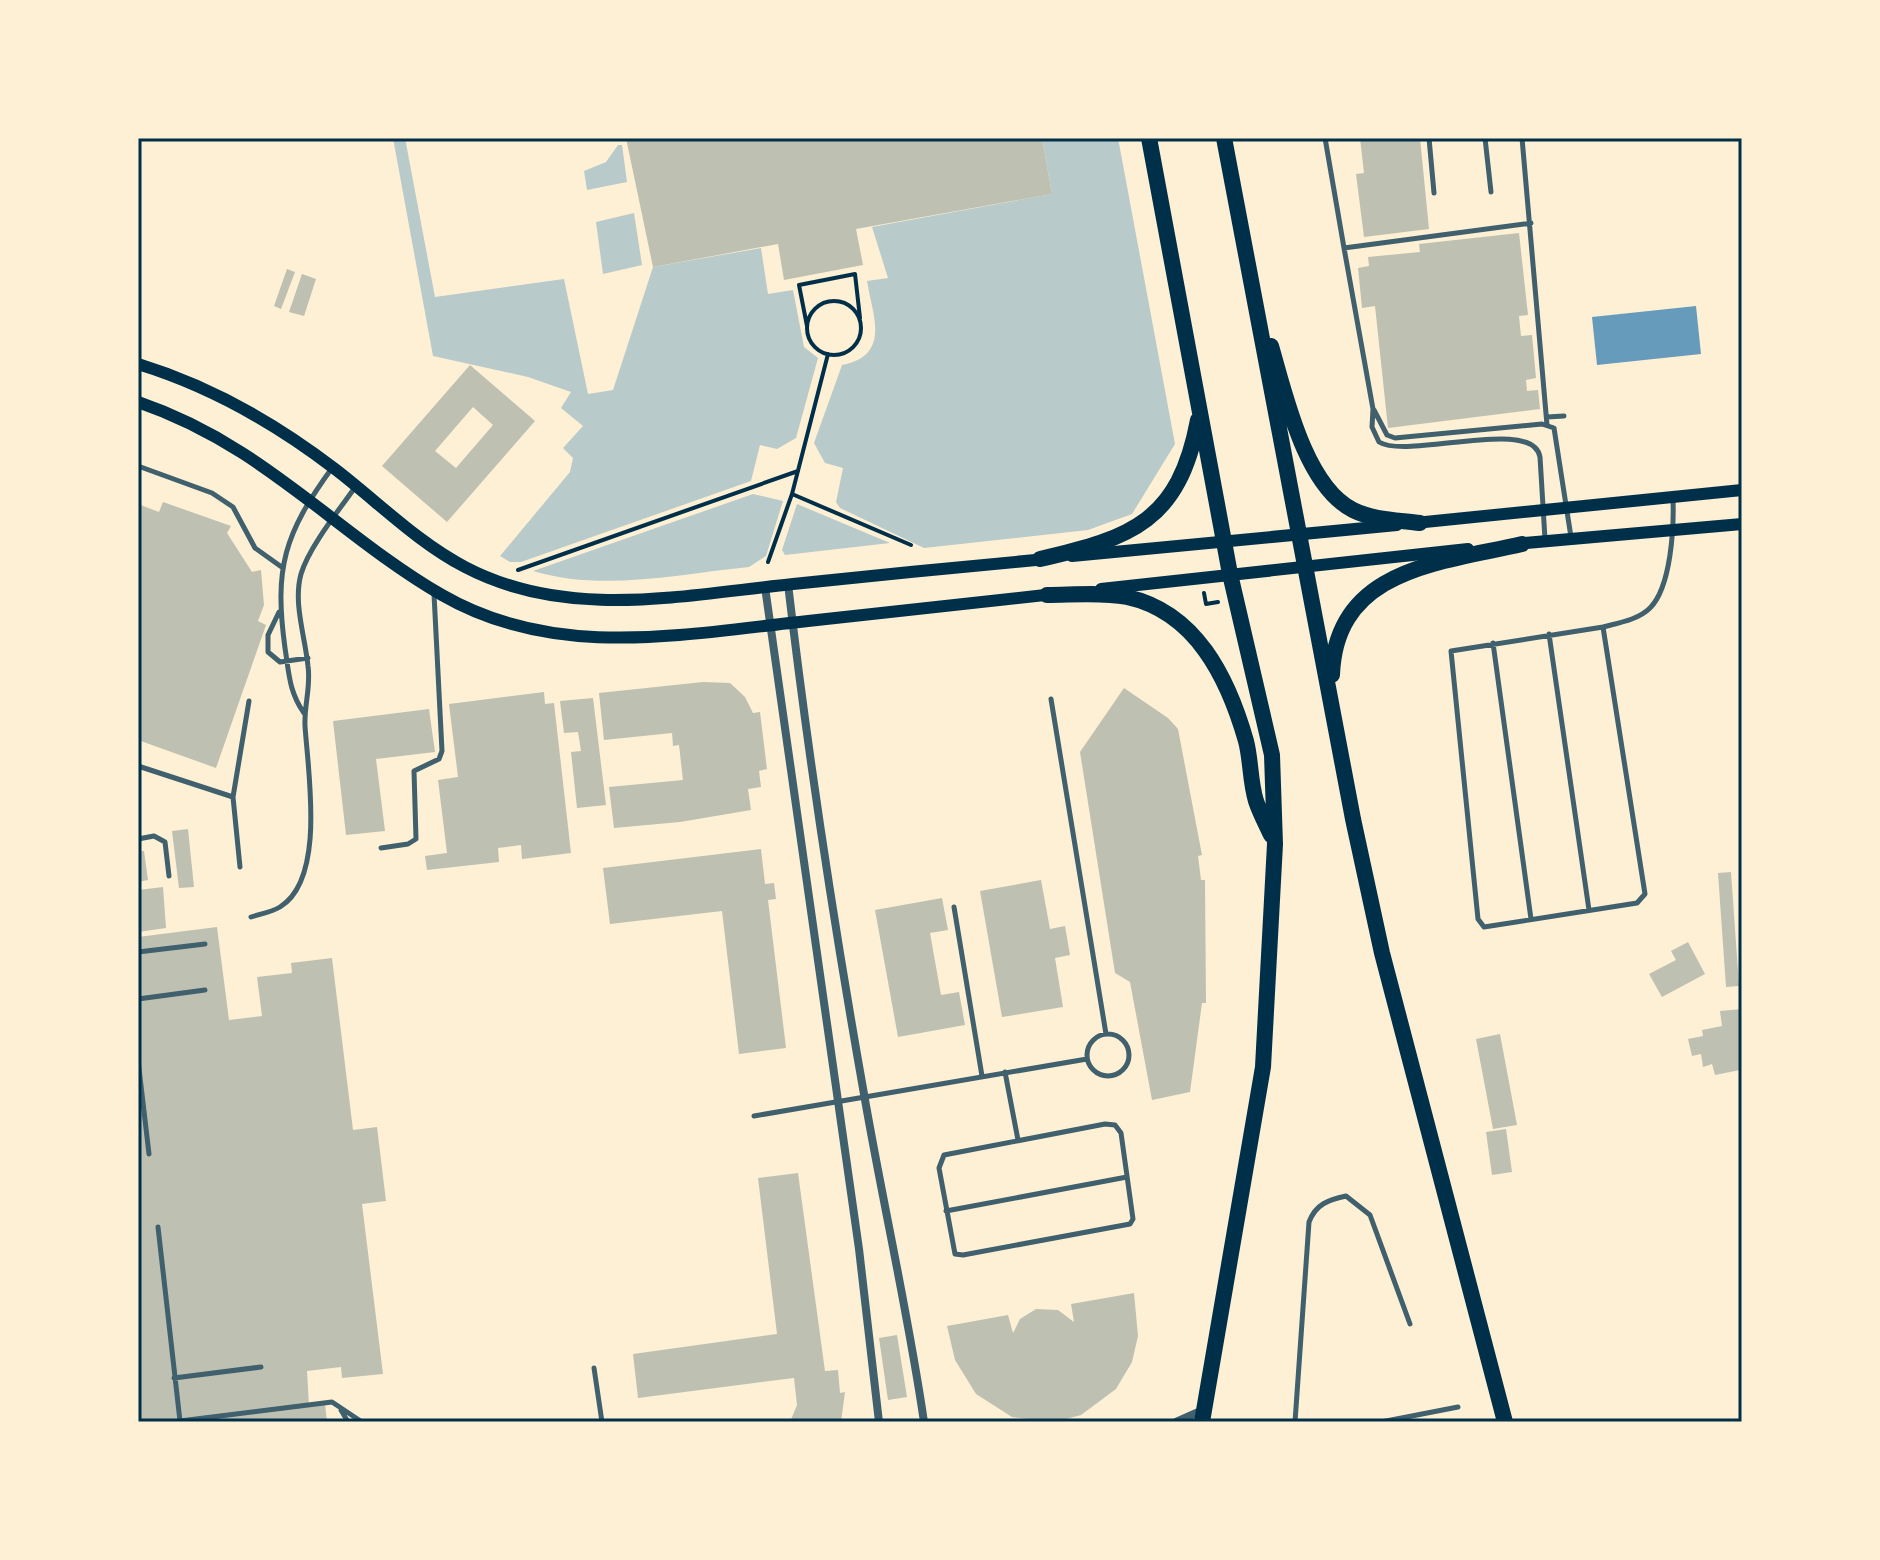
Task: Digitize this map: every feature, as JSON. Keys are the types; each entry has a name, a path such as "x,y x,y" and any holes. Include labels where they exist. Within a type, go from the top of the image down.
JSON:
{"highway":[{"path":"1149,138 1230,574 1272,755 1275,844 1263,1067 1203,1416"},
{"path":"1224,138 1382,953 1505,1422"},
{"path":"1248,272 1291,414 1321,479 1333,495 1350,509 1369,516 1420,523"},
{"path":"1040,559 1096,546 1146,520 1163,505 1187,469 1200,410"},
{"path":"1331,701 1333,661 1340,637 1351,613 1368,593 1390,578 1522,544"},
{"path":"1047,595 1123,596 1152,603 1199,640 1217,667 1231,699 1246,743 1256,800 1275,844"}],"main road":[{"path":"138,353 177,376 258,415 333,467 422,540 462,565 497,583 540,596 617,601 1742,490"},
{"path":"138,364 177,376"},
{"path":"138,404 163,411 215,435 434,590 510,625 550,634 639,640 1571,537 1742,524"}],"street":[{"path":"788,584 827,875 864,1096 912,1336 924,1422"},
{"path":"765,587 879,1422"},
{"path":"1176,1422 1203,1416"}],"lane":[{"path":"1325,138 1375,435 1387,447 1519,440 1536,446 1540,457 1545,509 1545,541"},
{"path":"1429,138 1434,193"},
{"path":"1485,138 1491,192"},
{"path":"1522,138 1547,425"},
{"path":"1344,248 1531,223"},
{"path":"1373,409 1391,437 1547,425 1557,433 1571,537"},
{"path":"1547,417 1564,416"},
{"path":"1465,431 1466,441"},
{"path":"138,466 212,493 233,507 255,548 283,568"},
{"path":"304,713 292,695 287,662 280,610 283,568 309,499 333,467"},
{"path":"251,917 280,908 308,861 310,823 304,713 311,687 298,597 301,573 356,486"},
{"path":"1603,627 1645,894 1637,903 1484,927 1478,919 1449,656 1454,648 1603,627 1627,621 1649,609 1661,592 1674,529 1673,497"},
{"path":"381,848 408,844 416,839 414,771 439,759 442,751 434,590"},
{"path":"280,610 266,644 274,660 287,662 308,658"},
{"path":"1549,634 1589,910"},
{"path":"1493,643 1531,919"},
{"path":"1051,699 1106,1034"},
{"path":"240,867 233,797 249,701"},
{"path":"138,766 233,797"},
{"path":"138,839 154,836 165,842 169,876"},
{"path":"954,907 982,1076"},
{"path":"138,952 205,944"},
{"path":"138,999 205,990"},
{"path":"1106,1034 1114,1035 1127,1045 1129,1053 1124,1069 1110,1077 1094,1072 1087,1059 1091,1042 1106,1034"},
{"path":"754,1116 1087,1059"},
{"path":"138,1060 140,1104 149,1154"},
{"path":"1005,1072 1018,1140"},
{"path":"1105,1124 1115,1125 1121,1133 1133,1219 1130,1224 955,1254 939,1168 944,1155 1018,1140 1105,1124"},
{"path":"946,1211 1127,1177"},
{"path":"1295,1422 1309,1222 1314,1209 1346,1196 1370,1215 1410,1324"},
{"path":"158,1227 180,1421 322,1402 338,1406 362,1422"},
{"path":"174,1378 261,1367"},
{"path":"594,1368 602,1422"},
{"path":"338,1406 348,1422"},
{"path":"1381,1422 1458,1407"}],"path":[{"path":"855,274 861,324 858,341 853,348 837,355 828,354 813,345 807,328 799,285 855,274"},
{"path":"807,328 813,312 820,305 837,301 853,309 861,324"},
{"path":"768,562 792,494 828,354"},
{"path":"516,571 798,471"},
{"path":"792,494 911,545"},
{"path":"1202,577 1206,604 1236,599"}],"shaded area":[{"path":"393,138 405,138 435,297 564,279 588,394 613,390 653,267 761,248 768,294 793,290 804,347 818,358 796,438 777,449 760,445 751,481 521,562 510,562 500,556 570,472 573,458 563,448 583,426 561,408 571,392 528,377 433,356"},
{"path":"1042,138 1118,138 1175,444 1132,514 1088,530 924,548 840,508 836,502 843,468 825,463 814,443 842,365 857,360 873,344 875,321 867,281 888,278 872,227 1052,194"},
{"path":"618,145 622,145 627,182 587,190 584,171 606,162"},
{"path":"634,213 642,265 603,274 596,222"},
{"path":"753,494 783,501 766,556 749,567 613,581 559,577 533,571"},
{"path":"797,504 890,543 785,555 782,550"}],"water":[{"path":"1696,306 1701,354 1597,365 1592,317"}],"building":[{"path":"626,138 1042,138 1052,194 856,229 863,265 784,280 778,244 653,267"},
{"path":"1360,138 1420,138 1429,229 1364,237 1356,174 1364,173"},
{"path":"1519,233 1528,315 1519,316 1521,336 1532,335 1536,378 1526,380 1527,391 1538,390 1540,409 1388,428 1375,306 1362,308 1358,268 1369,266 1368,257 1420,252 1419,244"},
{"path":"287,269 295,272 281,309 274,306"},
{"path":"302,274 316,279 304,316 289,312"},
{"path":"470,365 535,421 447,522 382,466","holes":["473,407 493,425 456,468 435,451"]},
{"path":"163,502 231,526 227,533 252,572 261,570 264,605 258,621 266,625 216,768 138,740 138,504 159,512"},
{"path":"703,682 730,683 745,697 753,713 760,712 767,769 759,771 761,787 748,789 751,810 680,822 614,828 609,787 683,780 679,745 673,746 672,733 604,740 599,693"},
{"path":"1124,688 1168,718 1178,729 1202,855 1198,856 1201,880 1205,880 1206,1003 1202,1003 1190,1092 1152,1100 1130,982 1115,973 1080,752"},
{"path":"544,692 545,704 554,703 571,853 522,859 521,845 498,848 499,862 427,870 425,856 447,853 438,780 458,777 449,704"},
{"path":"593,698 606,805 577,808 571,752 581,751 578,732 564,733 560,701"},
{"path":"429,709 435,752 376,759 385,831 346,835 333,721"},
{"path":"188,829 194,887 179,888 172,831"},
{"path":"761,849 765,884 774,883 776,899 768,900 786,1048 739,1054 722,911 610,924 603,868"},
{"path":"138,851 144,851 148,880 138,882"},
{"path":"1731,872 1739,986 1726,987 1718,873"},
{"path":"1041,880 1050,929 1065,926 1070,955 1055,958 1063,1007 1002,1017 980,891"},
{"path":"163,887 166,928 138,932 138,890"},
{"path":"942,898 948,930 930,933 941,995 959,992 965,1025 898,1037 875,910"},
{"path":"217,927 229,1020 262,1016 257,977 292,973 291,963 332,958 353,1130 377,1127 386,1201 362,1204 383,1374 342,1378 341,1367 307,1371 309,1406 325,1404 327,1422 138,1422 138,937"},
{"path":"1688,942 1705,974 1662,997 1649,974 1676,960 1671,951"},
{"path":"1742,1009 1740,1070 1715,1075 1712,1064 1703,1067 1701,1054 1692,1056 1688,1039 1703,1036 1702,1030 1722,1026 1720,1011"},
{"path":"1500,1034 1517,1125 1493,1129 1476,1039"},
{"path":"1506,1129 1512,1172 1492,1175 1486,1132"},
{"path":"798,1173 825,1371 838,1370 840,1393 845,1392 841,1422 790,1422 797,1405 794,1378 638,1398 633,1354 777,1334 758,1178"},
{"path":"1134,1293 1138,1336 1132,1362 1116,1389 1081,1415 1054,1422 1012,1417 976,1394 955,1360 947,1326 1008,1315 1013,1333 1020,1319 1036,1309 1058,1310 1074,1322 1071,1304"},
{"path":"897,1335 907,1397 888,1400 879,1338"}]}
